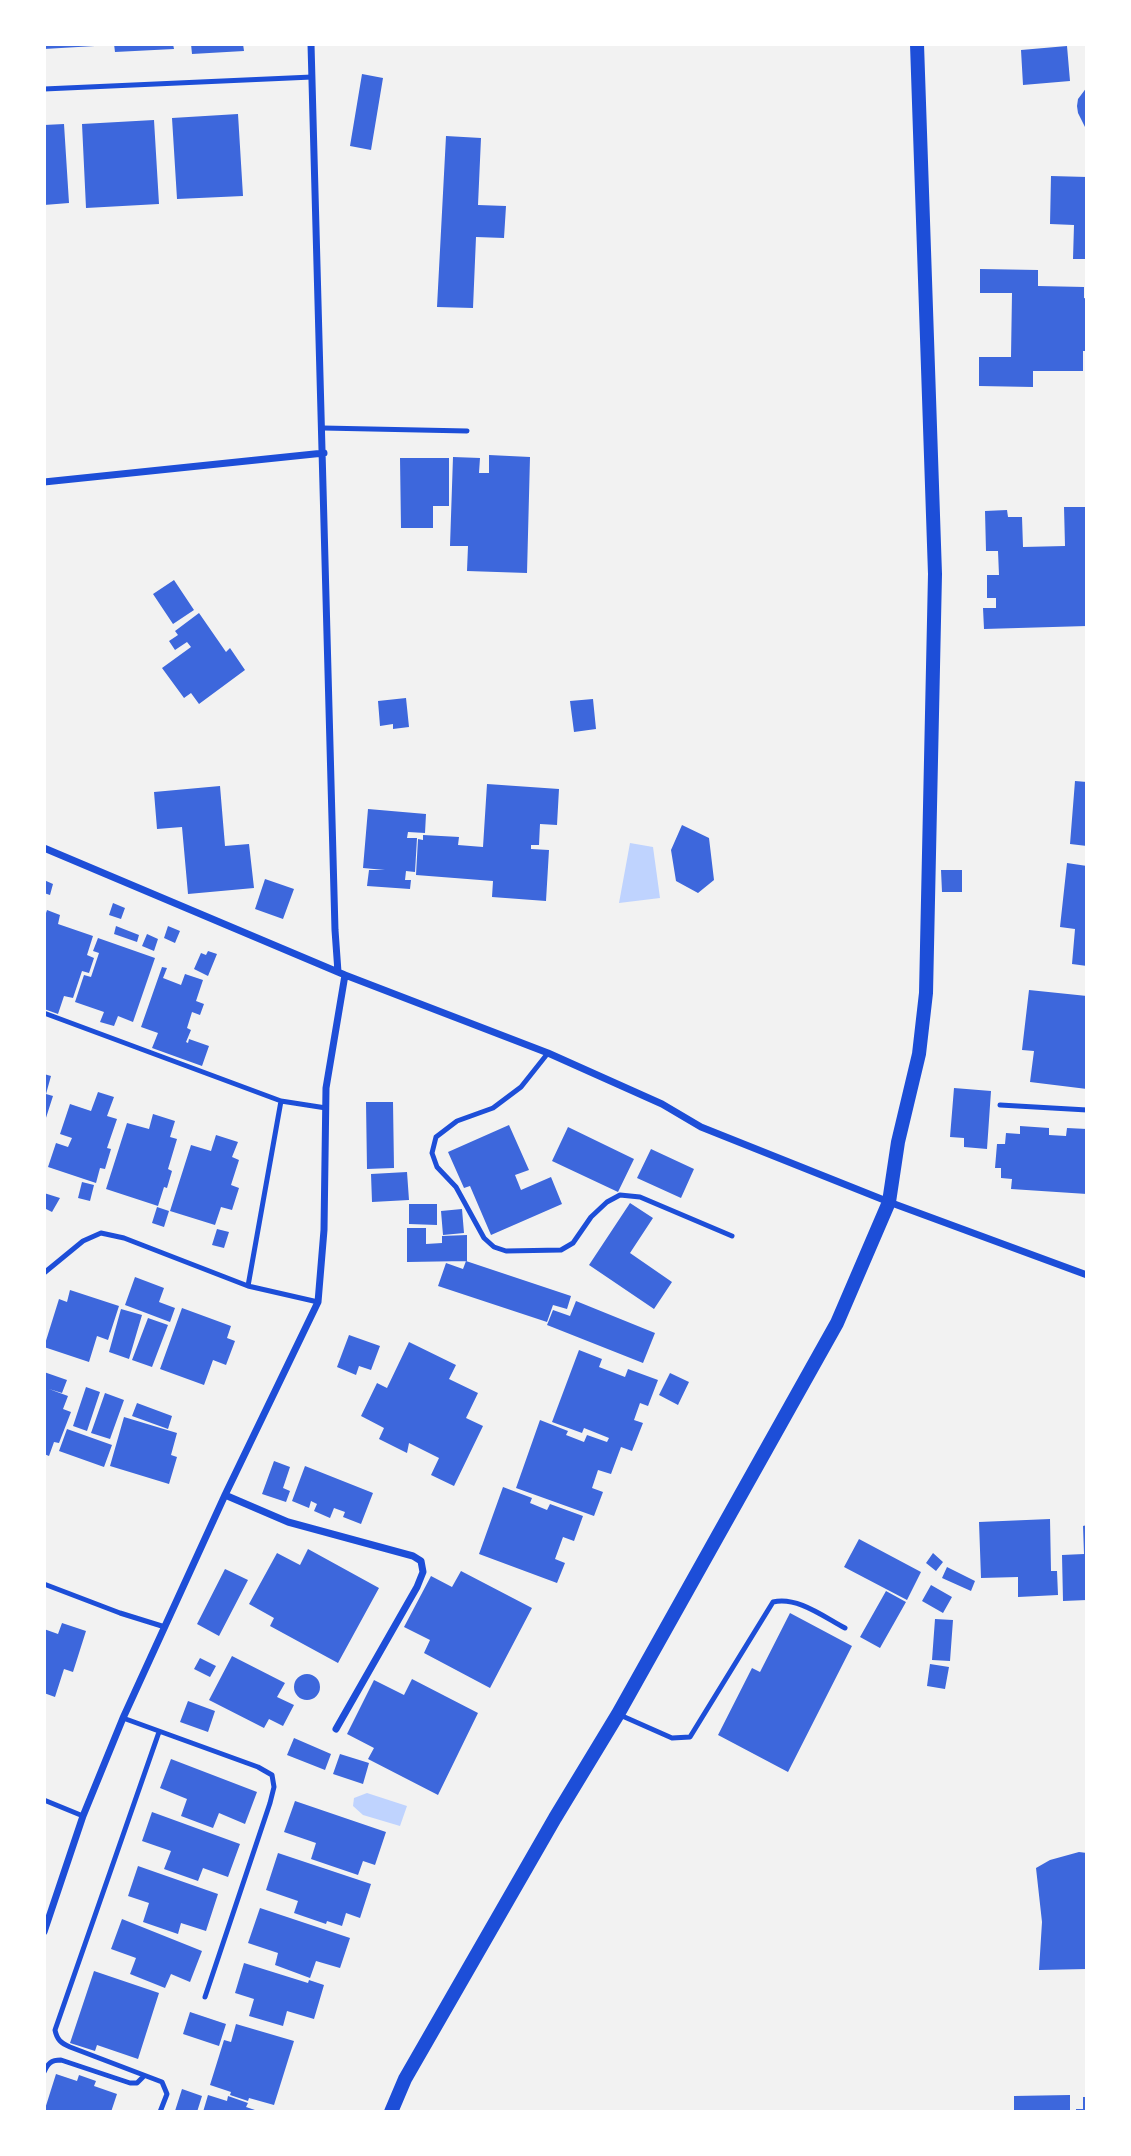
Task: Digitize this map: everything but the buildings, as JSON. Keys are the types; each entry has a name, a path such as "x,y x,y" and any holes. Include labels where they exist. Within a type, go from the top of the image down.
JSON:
{"main road":[{"path":"391,2112 405,2079 618,1714 837,1323 889,1202 898,1142 919,1054 926,979 935,574 918,44"}],"street":[{"path":"311,44 335,930 338,972 345,975"},
{"path":"44,482 324,453"},
{"path":"44,848 345,975 548,1053 662,1104 701,1127 889,1202 1087,1275"},
{"path":"44,1932 83,1816 123,1718 225,1495 318,1302 324,1230 326,1088 345,975"},
{"path":"225,1495 288,1522 413,1556 421,1561 423,1572 417,1587 336,1729"}],"lane":[{"path":"44,89 312,77"},
{"path":"323,428 467,431"},
{"path":"44,1013 281,1101 326,1108"},
{"path":"548,1053 521,1087 493,1108 457,1121 436,1137 432,1153 437,1167 456,1186 484,1238 494,1247 506,1251 561,1250 573,1243 591,1217 607,1202 620,1195 640,1198 732,1236"},
{"path":"248,1286 281,1101"},
{"path":"1000,1105 1087,1110"},
{"path":"44,1273 83,1241 101,1233 124,1238 248,1286 318,1302"},
{"path":"44,1584 165,1627"},
{"path":"618,1714 671,1738 690,1737 773,1602 794,1602 845,1628"},
{"path":"123,1718 258,1766 272,1775 274,1787 270,1803 205,1997"},
{"path":"159,1732 55,2029 61,2043 162,2082 167,2094 160,2112"},
{"path":"44,1800 83,1816"},
{"path":"44,2072 53,2060 61,2060 130,2083 137,2083 144,2076"}],"water":[{"path":"630,843 653,847 660,898 619,903"},
{"path":"367,1793 407,1806 400,1826 363,1815 353,1806 354,1798"}]}
